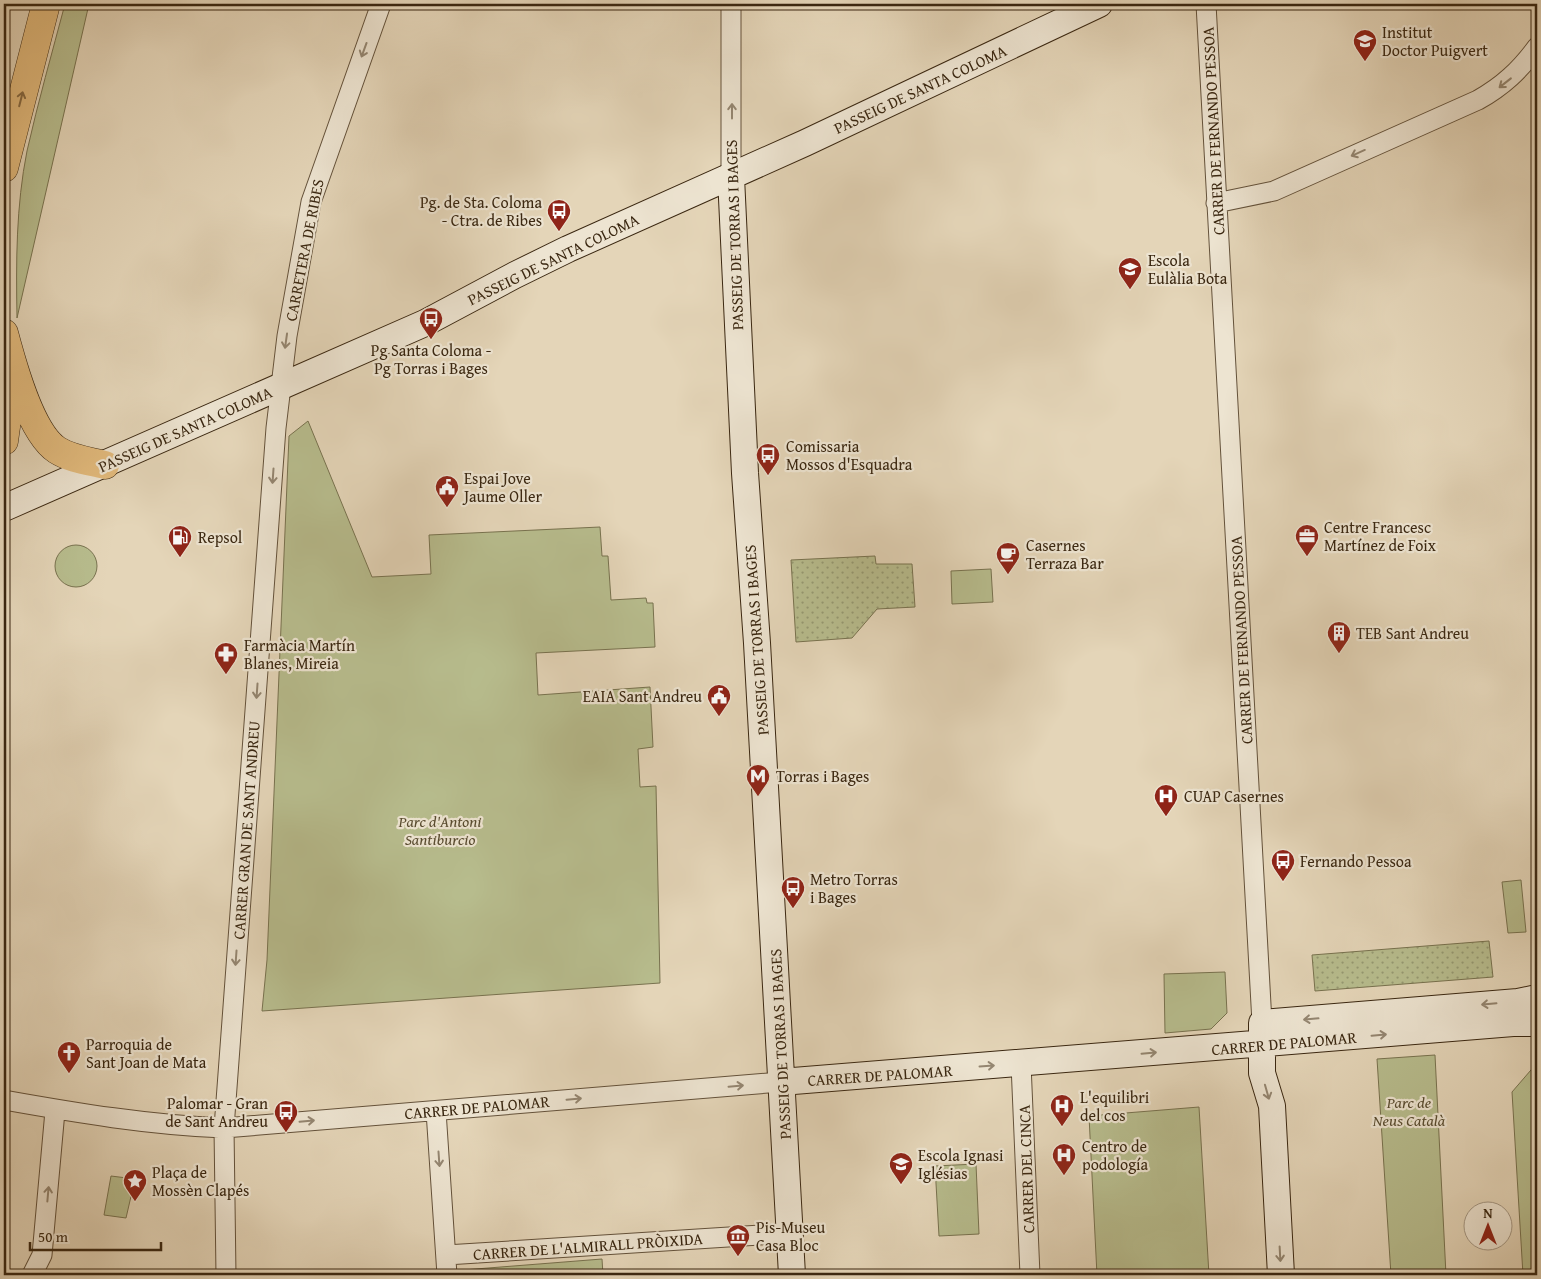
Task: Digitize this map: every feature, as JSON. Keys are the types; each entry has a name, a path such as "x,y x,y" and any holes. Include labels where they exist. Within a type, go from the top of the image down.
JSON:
{"main road":[{"path":"4,173 46,4"},
{"path":"4,334 9,405 4,441"},
{"path":"4,334 11,362 44,439 63,453 105,465"}],"street":[{"name":"CARRETERA DE RIBES","path":"281,386 287,336 311,202 381,4"},
{"name":"PASSEIG DE TORRAS I BAGES","path":"730,4 731,177 744,473 757,642 792,1275"},
{"name":"PASSEIG DE SANTA COLOMA","path":"4,508 281,386 334,365 425,323 568,249 731,177 1099,4"},
{"name":"CARRER DE FERNANDO PESSOA","path":"1206,4 1262,1074 1272,1106 1281,1275"},
{"path":"1216,203 1274,191 1478,100 1498,89 1517,74 1537,48"},
{"name":"CARRER GRAN DE SANT ANDREU","path":"226,1275 224,1128 281,386"},
{"name":"CARRER DE PALOMAR","path":"224,1128 1021,1064 1518,1002 1537,998"},
{"name":"CARRER DE PALOMAR","path":"1261,1033 1537,1023"},
{"name":"CARRER DEL CINCA","path":"1021,1064 1030,1275"},
{"path":"4,1100 55,1111 161,1125 224,1128"},
{"path":"32,1275 42,1255 55,1111"},
{"path":"436,1111 447,1275"},
{"name":"CARRER DE L'ALMIRALL PRÒIXIDA","path":"446,1255 790,1233"}],"green space":[{"path":"65,4 89,4 17,318 18,234 23,172"},
{"name":"Parc d'Antoni Santiburcio","path":"308,421 372,577 431,574 429,535 600,527 602,556 608,556 611,600 646,598 647,603 653,603 655,647 536,653 538,695 650,687 653,747 638,749 640,787 656,786 660,983 262,1011 267,960 289,436"},
{"path":"76,545 91,551 97,566 91,581 76,587 61,581 55,566 61,551"},
{"path":"875,556 876,564 912,564 915,607 877,609 852,638 796,642 791,560"},
{"path":"991,569 993,602 952,604 951,571"},
{"path":"1521,880 1526,932 1508,933 1502,882"},
{"path":"1489,941 1493,977 1315,991 1312,955"},
{"path":"1225,972 1227,1013 1211,1029 1165,1033 1164,974"},
{"name":"Parc de Neus Català","path":"1435,1055 1446,1275 1391,1275 1377,1059"},
{"path":"1537,1063 1537,1275 1523,1275 1512,1092"},
{"path":"1199,1107 1209,1275 1097,1275 1089,1116"},
{"path":"976,1164 979,1234 939,1236 935,1166"},
{"path":"111,1176 135,1179 126,1218 104,1215"},
{"path":"602,1259 603,1275 458,1275 458,1271 463,1270"}],"place":[{"name":"Institut Doctor Puigvert","path":"1365,62"},
{"name":"Pg. de Sta. Coloma - Ctra. de Ribes","path":"559,232"},
{"name":"Escola Eulàlia Bota","path":"1130,290"},
{"name":"Pg Santa Coloma - Pg Torras i Bages","path":"431,340"},
{"name":"Comissaria Mossos d'Esquadra","path":"768,476"},
{"name":"Espai Jove Jaume Oller","path":"447,508"},
{"name":"Centre Francesc Martínez de Foix","path":"1307,557"},
{"name":"Repsol","path":"180,558"},
{"name":"Casernes Terraza Bar","path":"1008,575"},
{"name":"TEB Sant Andreu","path":"1339,654"},
{"name":"Farmàcia Martín Blanes, Mireia","path":"226,675"},
{"name":"EAIA Sant Andreu","path":"719,717"},
{"name":"Torras i Bages","path":"758,797"},
{"name":"CUAP Casernes","path":"1166,817"},
{"name":"Fernando Pessoa","path":"1283,882"},
{"name":"Metro Torras i Bages","path":"793,909"},
{"name":"Parroquia de Sant Joan de Mata","path":"69,1074"},
{"name":"L'equilibri del cos","path":"1062,1127"},
{"name":"Palomar - Gran de Sant Andreu","path":"286,1133"},
{"name":"Centro de podología","path":"1064,1176"},
{"name":"Escola Ignasi Iglésias","path":"901,1185"},
{"name":"Plaça de Mossèn Clapés","path":"135,1202"},
{"name":"Pis-Museu Casa Bloc","path":"738,1257"}]}
